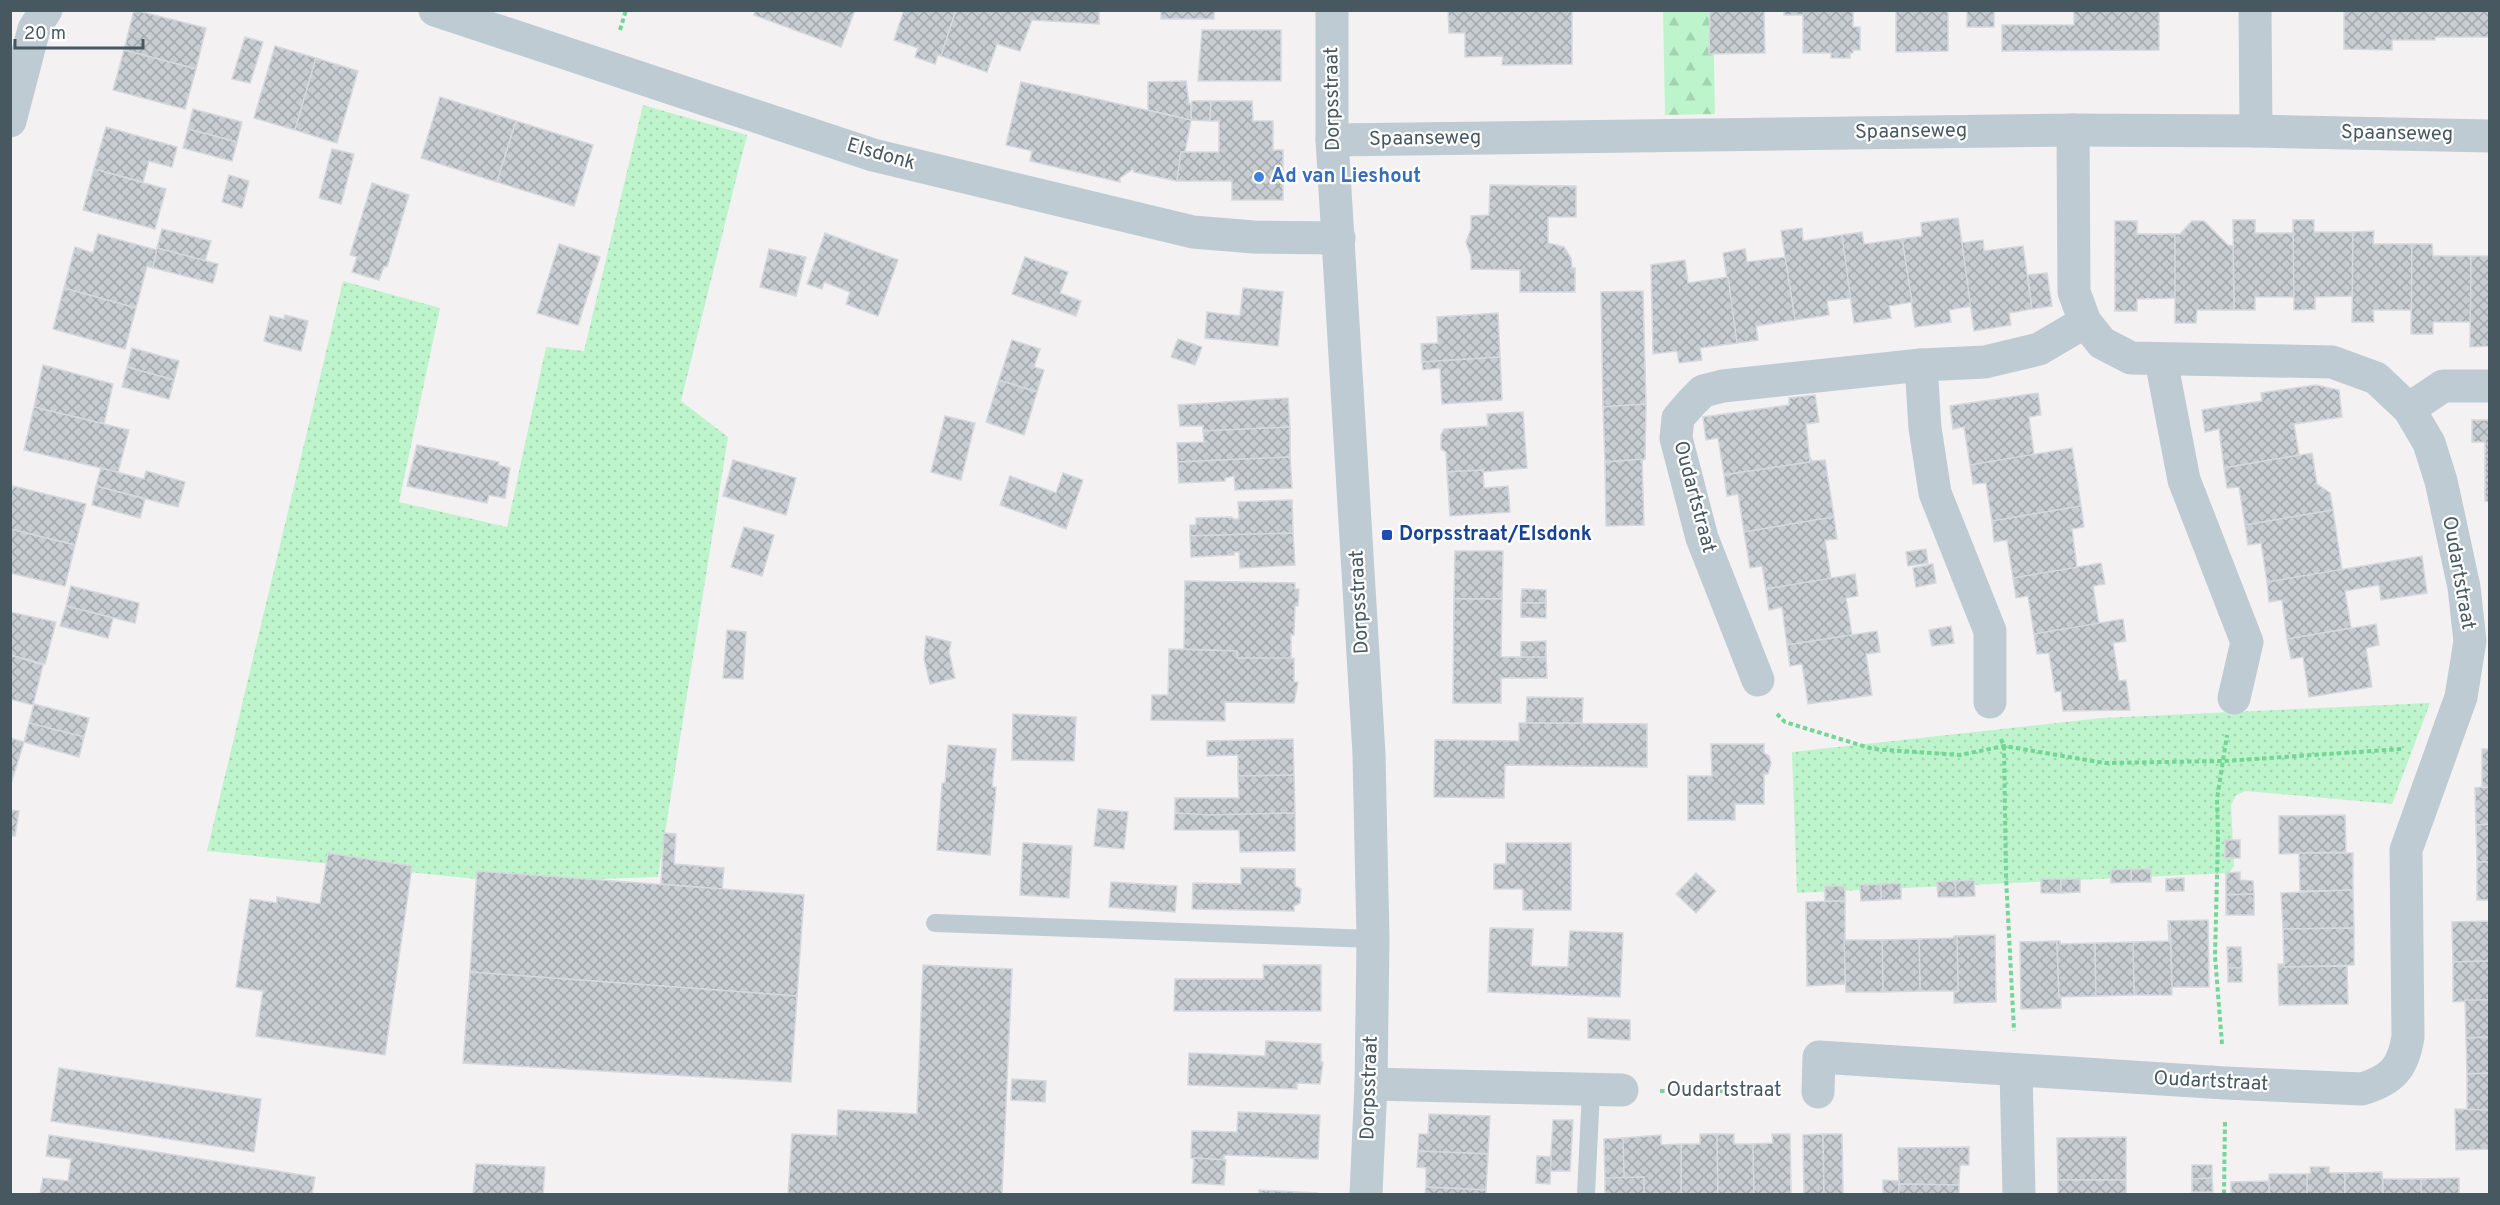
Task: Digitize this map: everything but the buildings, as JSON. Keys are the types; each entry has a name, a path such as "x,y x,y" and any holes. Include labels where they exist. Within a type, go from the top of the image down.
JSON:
{"street":[{"path":"10,121 34,29 46,10"},
{"name":"Elsdonk","path":"435,10 873,155 1193,231 1254,237 1339,238"},
{"name":"Dorpsstraat","path":"1332,10 1332,140 1369,754 1373,939 1371,1084 1366,1194"},
{"path":"2254,10 2256,130"},
{"name":"Spaanseweg","path":"1332,140 2073,130 2256,130 2490,135"},
{"name":"Oudartstraat","path":"1818,1092 1819,1057 2225,1083 2362,1089 2380,1084 2394,1072 2404,1058 2408,1037 2406,850 2460,697 2470,641 2464,587 2441,481 2429,443 2409,409 2376,378 2332,362 2132,358 2102,343 2085,322 2074,292 2073,130"},
{"name":"Oudartstraat","path":"1758,680 1702,538 1676,438 1678,418 1703,391 1723,386 1921,365 1985,362 2039,349 2085,322"},
{"path":"2161,360 2184,480 2247,642 2234,698"},
{"path":"1921,365 1925,428 1935,493 1990,631 1990,702"},
{"path":"2409,409 2443,386 2490,386"},
{"path":"2016,1070 2019,1194"},
{"path":"1371,1084 1607,1090"}],"lane":[{"path":"935,923 1373,939"},
{"path":"1586,1194 1607,1090"}],"path":[{"path":"1758,680 1772,710 1785,722 1873,749 1960,755 2004,746 2105,764 2224,761 2444,746"},
{"path":"2224,1194 2225,1083 2216,956 2217,799 2234,698"},
{"path":"1990,702 2004,746 2006,877 2016,1070"},
{"name":"Oudartstraat","path":"1607,1090 1818,1092"}],"green space":[{"path":"1663,11 1713,11 1715,114 1665,115"},
{"path":"643,105 747,135 681,401 728,437 658,877 505,882 207,851 343,281 440,308 399,502 507,527 546,347 584,351"},
{"path":"2430,703 2392,804 2246,791 2236,795 2231,805 2234,866 2229,873 1797,893 1792,752 2102,718"}],"place":[{"name":"Ad van Lieshout","path":"1259,177"},
{"name":"Dorpsstraat/Elsdonk","path":"1387,535"}]}
